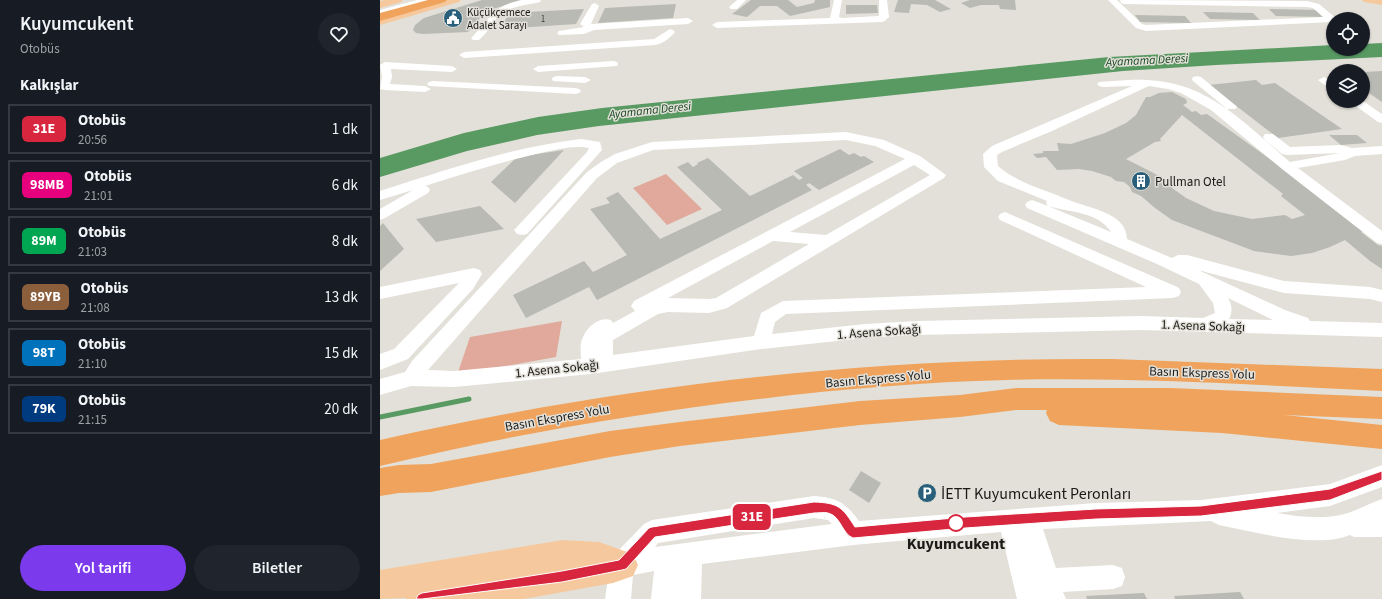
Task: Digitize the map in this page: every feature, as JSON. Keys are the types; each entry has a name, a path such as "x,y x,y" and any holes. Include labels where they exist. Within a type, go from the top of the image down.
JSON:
{"highway":[{"path":"380,9 414,0"},
{"path":"380,17 442,0"},
{"path":"1115,368 1220,365 1382,367"},
{"name":"Basın Ekspress Yolu","path":"380,453 506,425 615,407 787,385 953,372 1115,368 1382,380"},
{"path":"380,496 431,478 541,456 665,436 860,413 960,406 1016,399 1170,399 1382,408"},
{"path":"960,406 1029,412 1081,413 1222,421 1382,437"},
{"path":"380,438 448,424 488,421 506,425"},
{"path":"380,482 399,479 431,478"}],"main road":[{"path":"380,5 397,0"},
{"path":"380,21 455,0"},
{"path":"397,16 463,0"},
{"path":"1368,0 1382,2"},
{"path":"380,586 562,556 599,558 622,565"},
{"path":"422,599 562,577 622,565"}],"street":[{"path":"380,12 427,0"},
{"path":"387,77 444,75 482,32 495,14 515,5 537,0"},
{"path":"734,7 742,0"},
{"path":"838,0 834,18 838,21"},
{"path":"717,25 882,19 884,17 883,0"},
{"path":"1112,0 1139,26 1146,28 1332,19 1316,6 1307,4 1124,1"},
{"path":"595,6 585,24 587,26 592,27 688,21"},
{"path":"562,33 584,31 592,27"},
{"path":"575,91 444,75 385,65 387,77 384,87 444,75 549,49 600,51 656,42 670,32"},
{"path":"600,51 614,59"},
{"path":"531,77 585,80"},
{"path":"1197,79 1287,151 1341,149 1352,152 1382,150"},
{"path":"1119,242 1121,237 1118,228 1108,220 1093,212 1064,203 1002,178 991,167 990,154 997,149 1150,83"},
{"path":"1103,84 1150,83 1171,86 1189,92 1208,104 1382,238"},
{"path":"1366,108 1382,119"},
{"path":"411,378 419,367 592,175 601,167 626,153 652,146 846,136 879,143 914,159 939,175 721,304 709,306 668,306 654,308 612,331 604,336 597,365"},
{"path":"380,196 439,176 533,151 582,142 590,143 595,146 596,150 592,155 522,230"},
{"path":"1287,166 1345,156 1352,152"},
{"path":"597,365 590,344 594,333 606,324 914,159"},
{"path":"380,214 434,184 439,176"},
{"path":"1064,203 1048,203 1035,207 1163,260 1279,315 1328,329"},
{"path":"761,342 767,318 783,308 1173,292 1005,217"},
{"path":"770,236 828,240"},
{"path":"1163,260 1187,262 1284,287 1370,293 1382,296"},
{"path":"1208,282 1224,280 1224,271"},
{"path":"380,293 474,274 467,285 401,354 380,362"},
{"path":"1199,325 1214,323 1220,320 1223,314 1223,307 1220,300 1208,282"},
{"name":"1. Asena Sokağı","path":"380,387 411,378 454,378 597,365 761,342 865,331 918,328 1141,323 1382,330"},
{"path":"622,565 679,555 853,533 1096,514 1201,511 1330,494 1382,476"},
{"path":"618,599 622,565 652,532 814,507 830,508 841,515 853,533"},
{"path":"1347,525 1382,510"},
{"path":"1201,511 1297,528 1347,525 1382,525"},
{"path":"1019,519 1050,590 1113,577"},
{"path":"1019,519 1030,599"},
{"path":"664,599 679,555"},
{"path":"679,555 688,599"}],"shaded area":[{"path":"666,174 702,209 667,225 633,188"},
{"path":"562,321 556,357 457,375 470,337"}],"water":[{"name":"Ayamama Deresi","path":"1382,43 1382,57 1123,71 599,126 537,135 467,151 380,177 380,158 464,133 538,117 602,108 1109,57 1326,45 1326,56 1370,56 1370,44"}],"building":[{"name":"Küçükçemece Adalet Sarayı","path":"482,0 521,0 469,17 482,16 468,32 423,34 416,33 413,30 415,25 424,18"},
{"path":"751,0 788,0 797,7 814,3 815,0 830,0 830,7 790,16 777,6 760,6 747,17 732,14"},
{"path":"898,0 935,0 951,9 940,12 927,5 911,4 909,13 894,12"},
{"path":"970,0 1015,0 1016,10 1000,9 999,5 981,5 970,8 961,3"},
{"path":"676,4 673,18 598,23 605,8"},
{"path":"846,5 877,5 878,13 846,14"},
{"path":"584,9 576,24 499,29 510,13"},
{"path":"1269,9 1318,10 1326,17 1276,16"},
{"path":"1203,12 1253,13 1260,20 1210,19"},
{"path":"1135,15 1185,16 1191,23 1140,22"},
{"path":"1382,71 1382,102 1370,94 1370,72"},
{"path":"1256,80 1262,85 1275,83 1342,129 1278,138 1209,85"},
{"name":"Pullman Otel","path":"1172,92 1186,99 1187,103 1183,105 1192,112 1196,111 1201,115 1207,114 1369,230 1361,232 1378,245 1382,246 1382,269 1345,240 1312,253 1291,256 1254,251 1172,220 1141,196 1132,192 1130,187 1124,182 1116,181 1111,177 1092,171 1079,169 1057,170 1046,157 1037,158 1033,154 1043,153 1043,151 1059,151 1057,143 1071,144 1105,133 1126,123 1136,115 1146,97 1159,93","holes":["1182,115 1283,194 1281,196 1305,215 1292,219 1285,215 1252,219 1214,211 1186,198 1172,188 1174,185 1171,182 1126,159 1155,142 1161,141 1160,139"]},
{"path":"1329,135 1357,135 1367,143 1341,145"},
{"path":"840,149 849,155 854,153 861,157 864,156 874,162 819,190 809,183 806,185 812,190 597,300 589,287 526,318 513,295 584,261 593,272 627,255 590,209 610,203 606,198 618,192 660,239 722,210 677,167 688,162 693,167 698,164 697,163 708,158 750,196 793,175 799,180 803,178 794,171"},
{"path":"564,150 515,203 491,182 517,157"},
{"path":"480,206 504,229 436,242 416,219"},
{"path":"383,223 404,249 380,271 380,226"},
{"path":"861,471 881,483 869,503 849,490"},
{"path":"1240,592 1244,599 1175,599 1174,596"},
{"path":"1144,593 1147,599 1087,599 1086,596"}],"waterway":[{"path":"380,417 469,399"}],"bus line":[{"name":"31E","path":"422,599 562,577 622,565 652,532 814,507 830,508 841,515 853,533 965,523 1096,514 1201,511 1330,494 1382,476"}],"place":[{"name":"Küçükçemece Adalet Sarayı","path":"453,18"},
{"name":"Pullman Otel","path":"1141,181"},
{"name":"İETT Kuyumcukent Peronları","path":"927,493"},
{"name":"Kuyumcukent","path":"956,523"}]}
